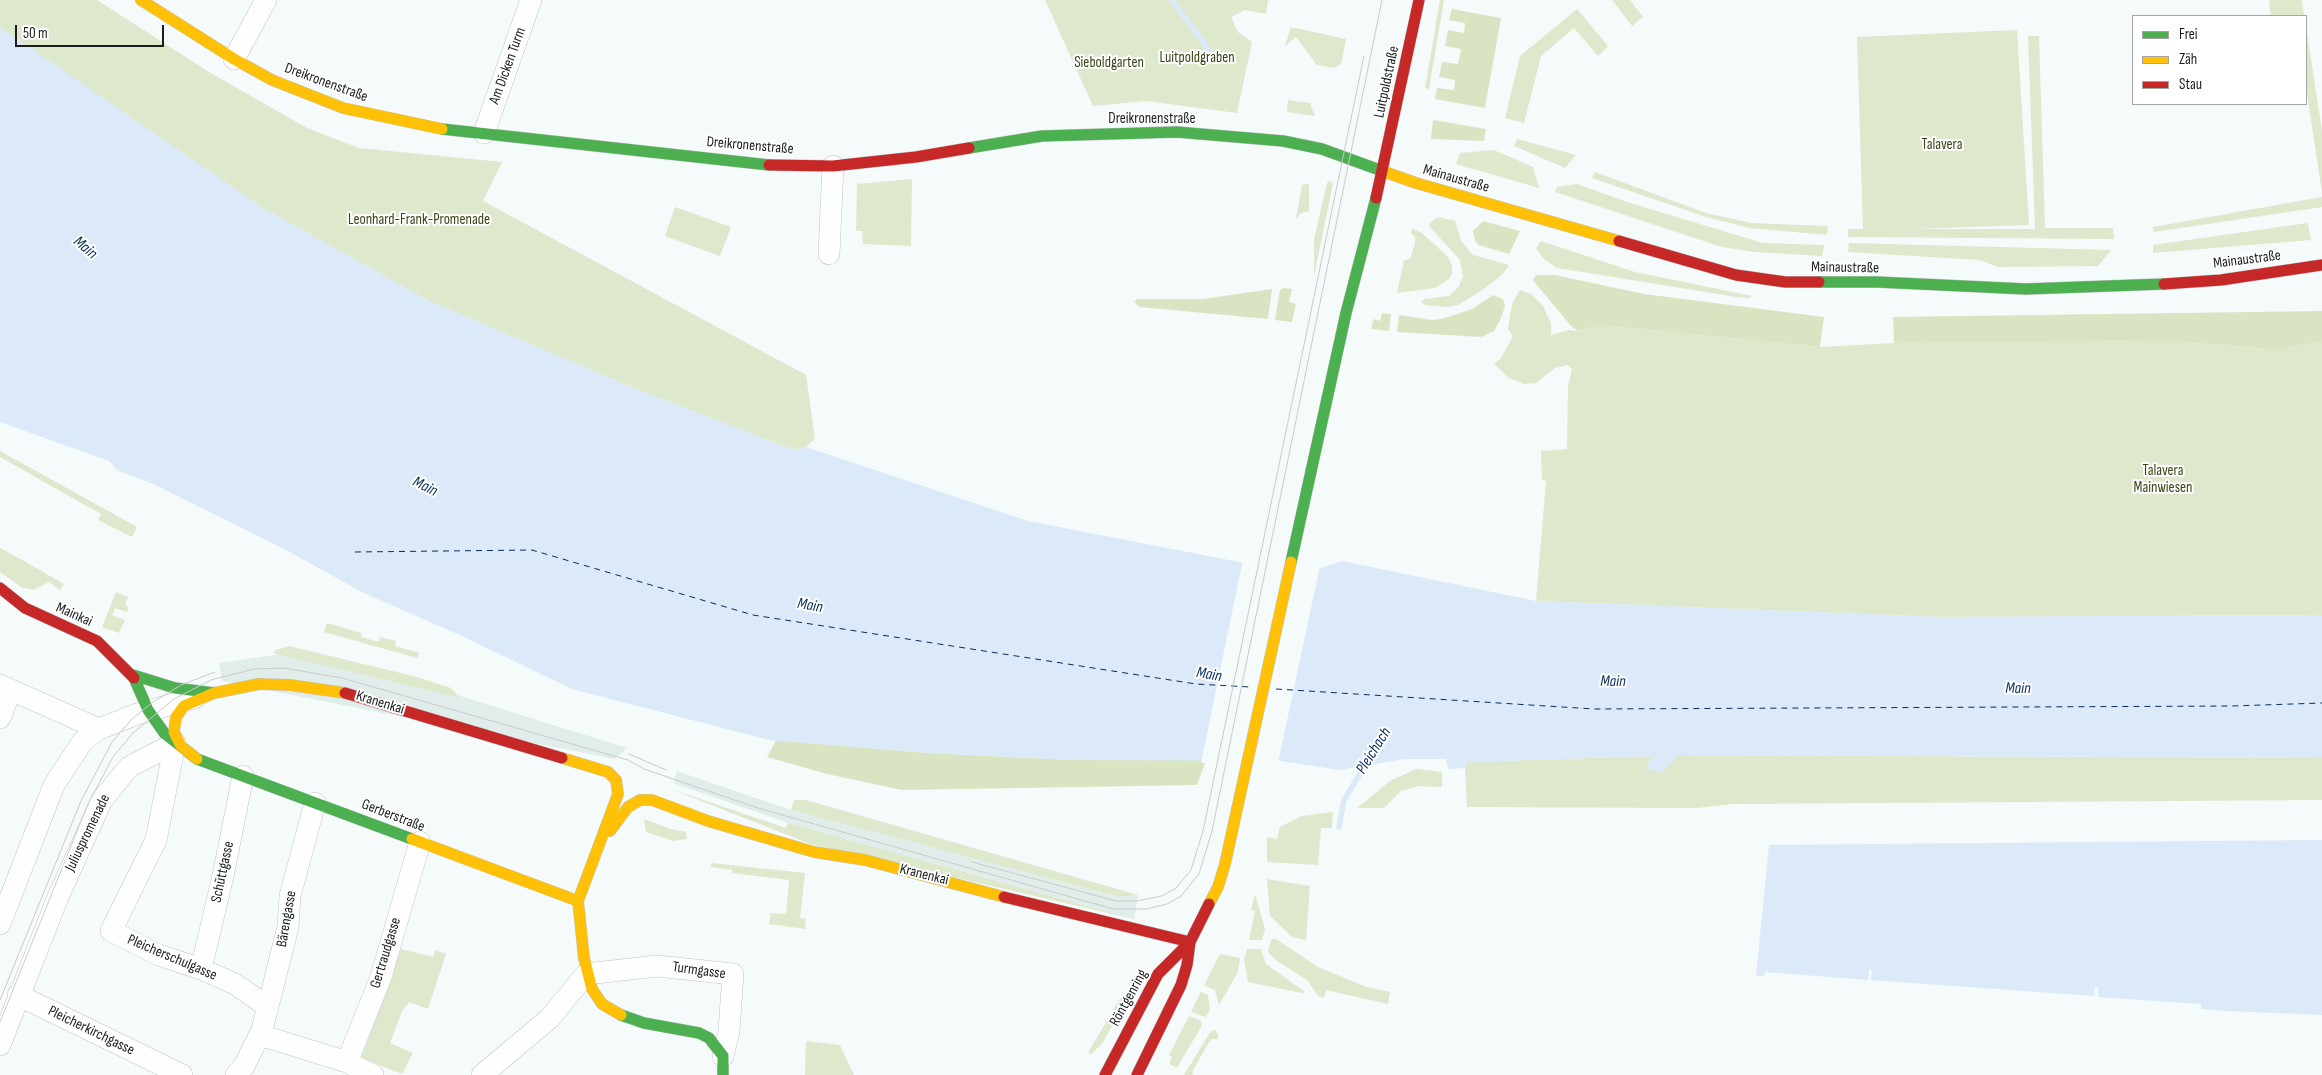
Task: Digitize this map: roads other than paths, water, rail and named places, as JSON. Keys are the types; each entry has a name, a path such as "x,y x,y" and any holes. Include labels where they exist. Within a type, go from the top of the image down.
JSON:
{"main road":[{"name":"Dreikronenstraße","path":"141,0 234,59 272,80 342,108 428,128 484,132 742,163 833,166 916,157 1042,136 1154,132 1283,141 1322,149 1382,170"},
{"name":"Luitpoldstraße","path":"1346,314 1371,219 1419,0"},
{"name":"Mainaustraße","path":"1382,170 1424,185 1736,276 1785,282 1878,282 2026,290 2126,287 2221,280 2322,265"},
{"name":"Röntgenring","path":"1105,1075 1158,974 1190,942 1218,886 1346,314"},
{"name":"Mainkai","path":"0,588 25,608 97,641 133,675 148,710"},
{"name":"Mainkai","path":"133,675 174,688 214,693"},
{"name":"Kranenkai","path":"214,693 259,684 337,690 608,772 616,780 618,789 597,848"},
{"name":"Gerberstraße","path":"197,758 178,742 174,724 184,706 214,693"},
{"name":"Gerberstraße","path":"148,710 165,734 197,758 578,901"},
{"name":"Kranenkai","path":"597,848 628,806 640,800 660,802 708,820 814,852 865,860 1054,911 1190,942"},
{"path":"597,848 578,901 586,974 597,998 614,1013 644,1023 699,1033 714,1042 723,1065"},
{"name":"Röntgenring","path":"1137,1075 1182,985 1190,942"}],"street":[{"path":"234,59 266,0"},
{"name":"Am Dicken Turm","path":"484,132 531,0"},
{"path":"829,254 833,166"},
{"path":"0,718 6,688 99,729"},
{"name":"Kranenkai","path":"148,710 214,693"},
{"path":"0,924 54,785 83,741 99,729 148,710"},
{"name":"Pleicherschulgasse","path":"175,743 156,840 111,931 159,955 201,969 235,984 268,1007"},
{"name":"Juliuspromenade","path":"0,1046 18,995 58,897 102,800 129,766 175,743"},
{"name":"Schüttgasse","path":"201,969 224,876 243,776"},
{"name":"Bärengasse","path":"260,1035 288,927 290,896 315,803"},
{"name":"Gertraudgasse","path":"339,1066 380,977 420,842"},
{"name":"Turmgasse","path":"586,974 657,966 733,974 729,1031 723,1065"},
{"path":"495,1070 550,1018 586,974"},
{"name":"Pleicherkirchgasse","path":"18,995 168,1072"},
{"path":"236,1075 244,1066 260,1035 339,1066 372,1075"}],"water":[{"name":"Main","path":"0,27 266,210 429,301 633,388 794,450 806,447 1028,521 1239,562 1322,568 1342,561 1536,601 1940,617 2322,615 2322,758 1678,755 1662,772 1646,769 1652,756 1468,762 1465,768 1448,769 1446,759 1405,759 1339,770 1282,761 1072,760 929,753 769,740 572,689 464,637 362,592 286,550 153,484 117,470 109,461 0,422"},
{"path":"2322,840 2322,1015 2201,1009 2201,1004 2098,997 2098,987 2095,987 2094,996 1871,980 1872,970 1869,970 1868,980 1765,972 1764,976 1756,976 1769,845"}],"waterway":[{"path":"1172,0 1214,57"},
{"name":"Pleichach","path":"1339,827 1344,800 1369,759"}],"tram line":[{"path":"0,1022 88,804 113,757 133,733 174,699 211,680 254,669 284,668 342,678 628,760 644,769 758,808 1113,909 1146,909 1167,904 1181,896 1199,874 1212,831 1382,0"},
{"path":"972,862 1116,901 1137,901 1162,896 1176,888 1191,870 1203,831 1364,56"},
{"path":"0,1000 81,801 112,742 132,719 153,702 181,685 215,672"},
{"path":"629,754 666,770"}],"park label":[{"name":"Luitpoldgraben","path":"1197,58"},
{"name":"Sieboldgarten","path":"1109,63"},
{"name":"Talavera","path":"1942,145"},
{"name":"Leonhard-Frank-Promenade","path":"419,220"},
{"name":"Talavera Mainwiesen","path":"2163,480"}]}
